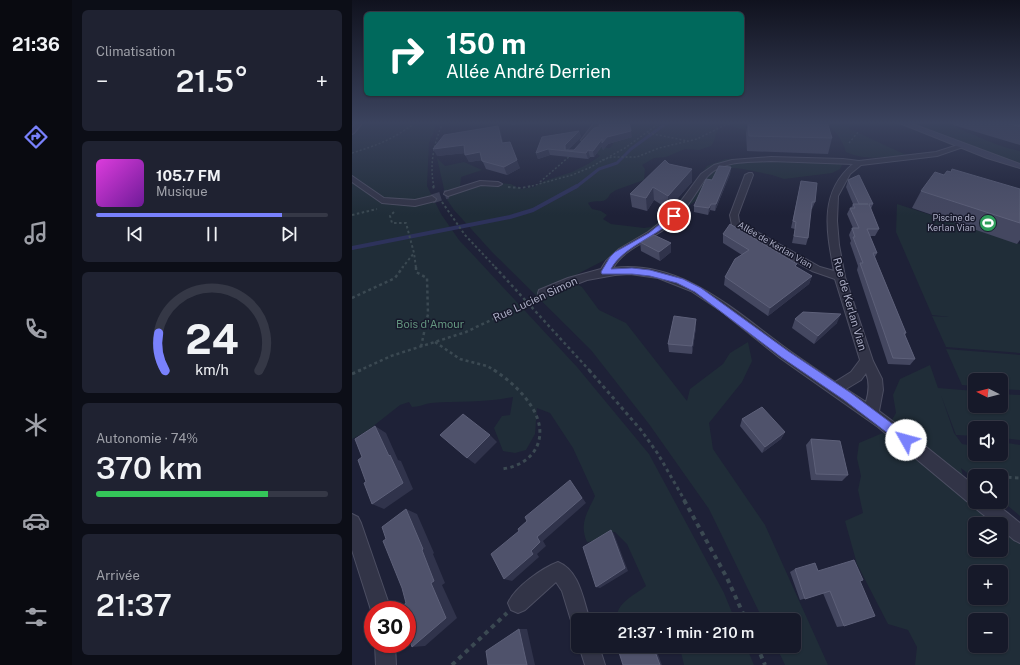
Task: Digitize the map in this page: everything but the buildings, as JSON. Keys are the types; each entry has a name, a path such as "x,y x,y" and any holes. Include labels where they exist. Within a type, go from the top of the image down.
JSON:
{"main road":[{"path":"974,153 1020,171"},
{"path":"978,153 1020,166"}],"street":[{"path":"605,272 612,259 618,254 651,234 674,216 705,174 713,167 728,162 745,160 855,163 940,153"},
{"name":"Rue de Kerlan Vian","path":"855,163 836,191 833,202 833,233 840,277 867,361 875,379 876,390 871,413"},
{"name":"Allée de Kerlan Vian","path":"749,175 734,215 735,223 816,269 840,277"},
{"path":"352,178 382,200 412,203 436,197"},
{"path":"448,194 480,183 498,184"},
{"name":"Rue Lucien Simon","path":"543,293 573,280 605,272 632,271 650,273 687,284 707,295 784,354 871,413 968,491"},
{"path":"836,388 856,376 867,361"},
{"path":"990,509 1020,534"},
{"path":"352,523 377,601"},
{"path":"518,603 551,574 558,571 565,578 578,613"},
{"path":"385,653 386,665"},
{"path":"591,653 595,665"}],"path":[{"path":"433,153 431,162 431,178 436,197 463,232 590,371 641,430 658,454 709,544 743,613"},
{"path":"539,184 571,155 571,153"},
{"path":"498,184 521,188 539,184 572,175 615,153"},
{"path":"598,162 612,157 637,157 647,153"},
{"path":"352,215 380,209"},
{"path":"388,210 395,210 390,216 392,223 406,223 414,253 416,272 427,278 426,292 428,302 428,322 421,347"},
{"path":"352,298 395,278 414,253"},
{"name":"Rue Lucien Simon","path":"352,374 392,356 466,332 543,293"},
{"path":"435,342 461,360 494,370 517,390 535,413 539,431 538,440 533,454 521,466 512,469 502,469"},
{"path":"1008,477 1020,478"},
{"path":"452,665 518,603"},
{"path":"760,653 765,665"}],"green space":[{"name":"Bois d'Amour","path":"352,153 429,153 427,186 441,214 459,240 577,367 649,454 724,593 732,613 617,613 622,604 646,586 627,544 615,532 587,542 584,524 587,513 595,496 573,448 550,413 537,408 535,434 526,450 515,453 503,451 494,428 502,416 510,415 513,397 482,401 431,403 417,407 412,407 409,402 400,405 367,431 352,439"},
{"path":"596,153 675,153 666,157 654,158 642,165 645,169 644,180 616,190 603,201 588,203 592,209 601,211 607,215 603,219 611,224 644,228 651,227 662,220 694,184 707,166 726,159 841,162 842,165 840,169 832,173 784,179 743,169 734,168 719,170 697,200 680,212 685,216 668,224 653,235 568,279 582,287 599,310 626,323 687,401 690,389 723,364 730,353 748,342 752,361 742,382 709,423 713,449 765,525 828,665 785,665 779,653 801,653 801,613 760,613 709,509 649,424 591,350 492,252 454,210 446,198 437,158 445,166 464,162 482,170 461,177 460,188 455,190 455,194 476,186 496,185 500,183 511,184 520,189 534,187 544,181 572,172 600,156"},
{"path":"848,153 902,153 906,155 861,157"},
{"path":"989,153 1020,153 1020,164"},
{"path":"897,204 1020,244 1020,353 946,347 932,316 949,317 932,315 896,232"},
{"path":"946,349 1020,355 1020,390 1008,389 1008,373 968,373 968,385 962,385"},
{"path":"930,365 938,388 968,390 968,413 1008,413 1008,394 1020,395 1020,440 1008,439 1008,421 968,421 968,436 956,435 941,395 954,433 962,444 968,445 968,461 1008,461 1008,443 1020,445 1020,516 1008,506 1008,469 968,469 968,474 961,468 968,496 968,509 980,509 990,517 968,517 968,557 1008,557 1008,533 1020,543 1020,665 915,665 917,647 908,630 888,624 857,564 845,521 863,513 858,490 861,476 857,458 859,443 885,432 896,413 893,395 900,379"},
{"path":"681,653 749,653 754,665 684,665"}],"waterway":[{"path":"576,187 599,169 617,163 627,153"},
{"path":"352,248 510,217 533,210 577,186"}],"tunnel":[{"path":"432,199 448,194"}],"place":[{"name":"Piscine de Kerlan Vian","path":"988,223"}],"route":[{"path":"674,216 651,234 618,254 612,259 605,272 632,271 661,275 687,284 707,295 784,354 848,396 906,440"}]}
